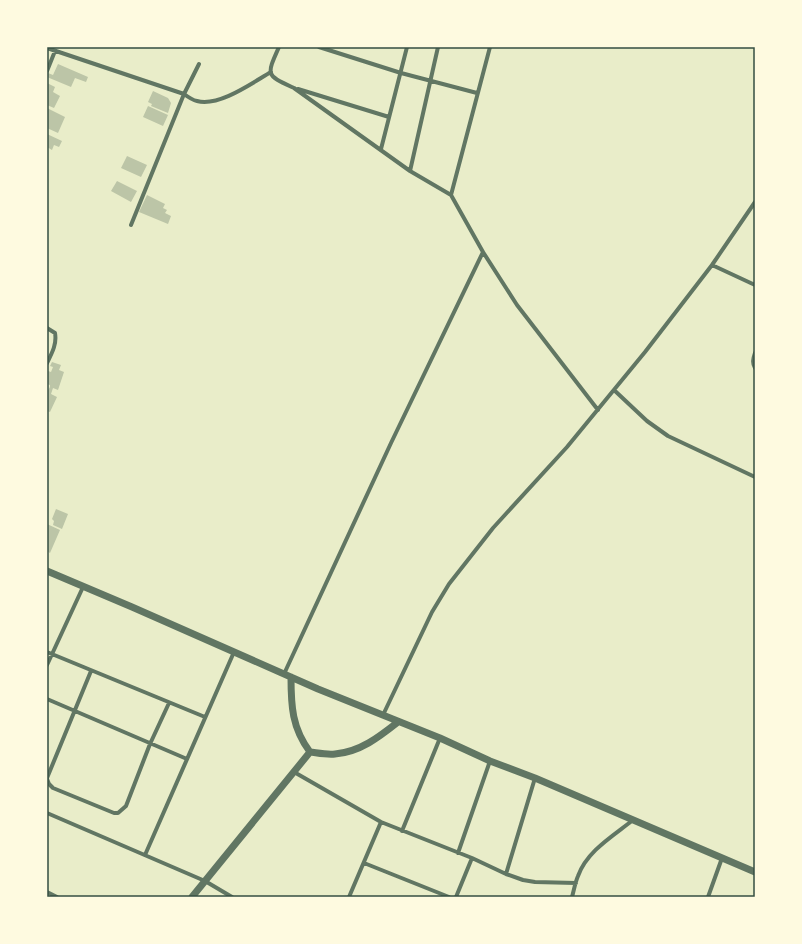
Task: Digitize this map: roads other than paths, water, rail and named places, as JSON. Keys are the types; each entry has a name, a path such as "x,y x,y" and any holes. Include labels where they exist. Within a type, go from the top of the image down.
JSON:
{"street":[{"path":"279,47 272,61 271,72 274,79 294,88 389,117"},
{"path":"318,47 401,73 477,93"},
{"path":"381,149 407,47"},
{"path":"410,171 438,47"},
{"path":"451,195 490,47"},
{"path":"47,48 55,52 184,94 198,102 225,98 271,72"},
{"path":"47,71 55,52"},
{"path":"131,225 184,94 199,64"},
{"path":"294,88 410,171 451,195 482,252 531,324 598,410"},
{"path":"382,716 432,612 449,584 493,528 567,447 645,352 712,265 755,202"},
{"path":"284,674 482,252"},
{"path":"712,265 755,285"},
{"path":"47,328 55,333 56,339 55,346 47,363"},
{"path":"755,354 753,365 755,368"},
{"path":"614,390 647,421 668,436 755,477"},
{"path":"47,571 382,716 440,738 490,761 535,778 755,872"},
{"path":"47,665 49,654 83,587"},
{"path":"145,855 234,652"},
{"path":"49,654 169,704 205,717"},
{"path":"92,671 47,778 49,784 53,788 114,813 118,813 126,806 150,744 169,704"},
{"path":"291,677 291,702 294,718 302,741 310,752 334,754 351,750 370,743 398,722"},
{"path":"47,699 187,759"},
{"path":"402,831 440,738"},
{"path":"192,897 310,752"},
{"path":"458,852 490,761"},
{"path":"294,772 381,822 458,852 506,874 523,880 535,882 576,883"},
{"path":"506,874 535,778"},
{"path":"47,813 205,881 232,897"},
{"path":"572,897 578,876 592,853 632,820"},
{"path":"349,897 381,822"},
{"path":"456,897 472,858"},
{"path":"708,897 722,858"},
{"path":"364,863 449,897"},
{"path":"47,892 58,897"}]}
